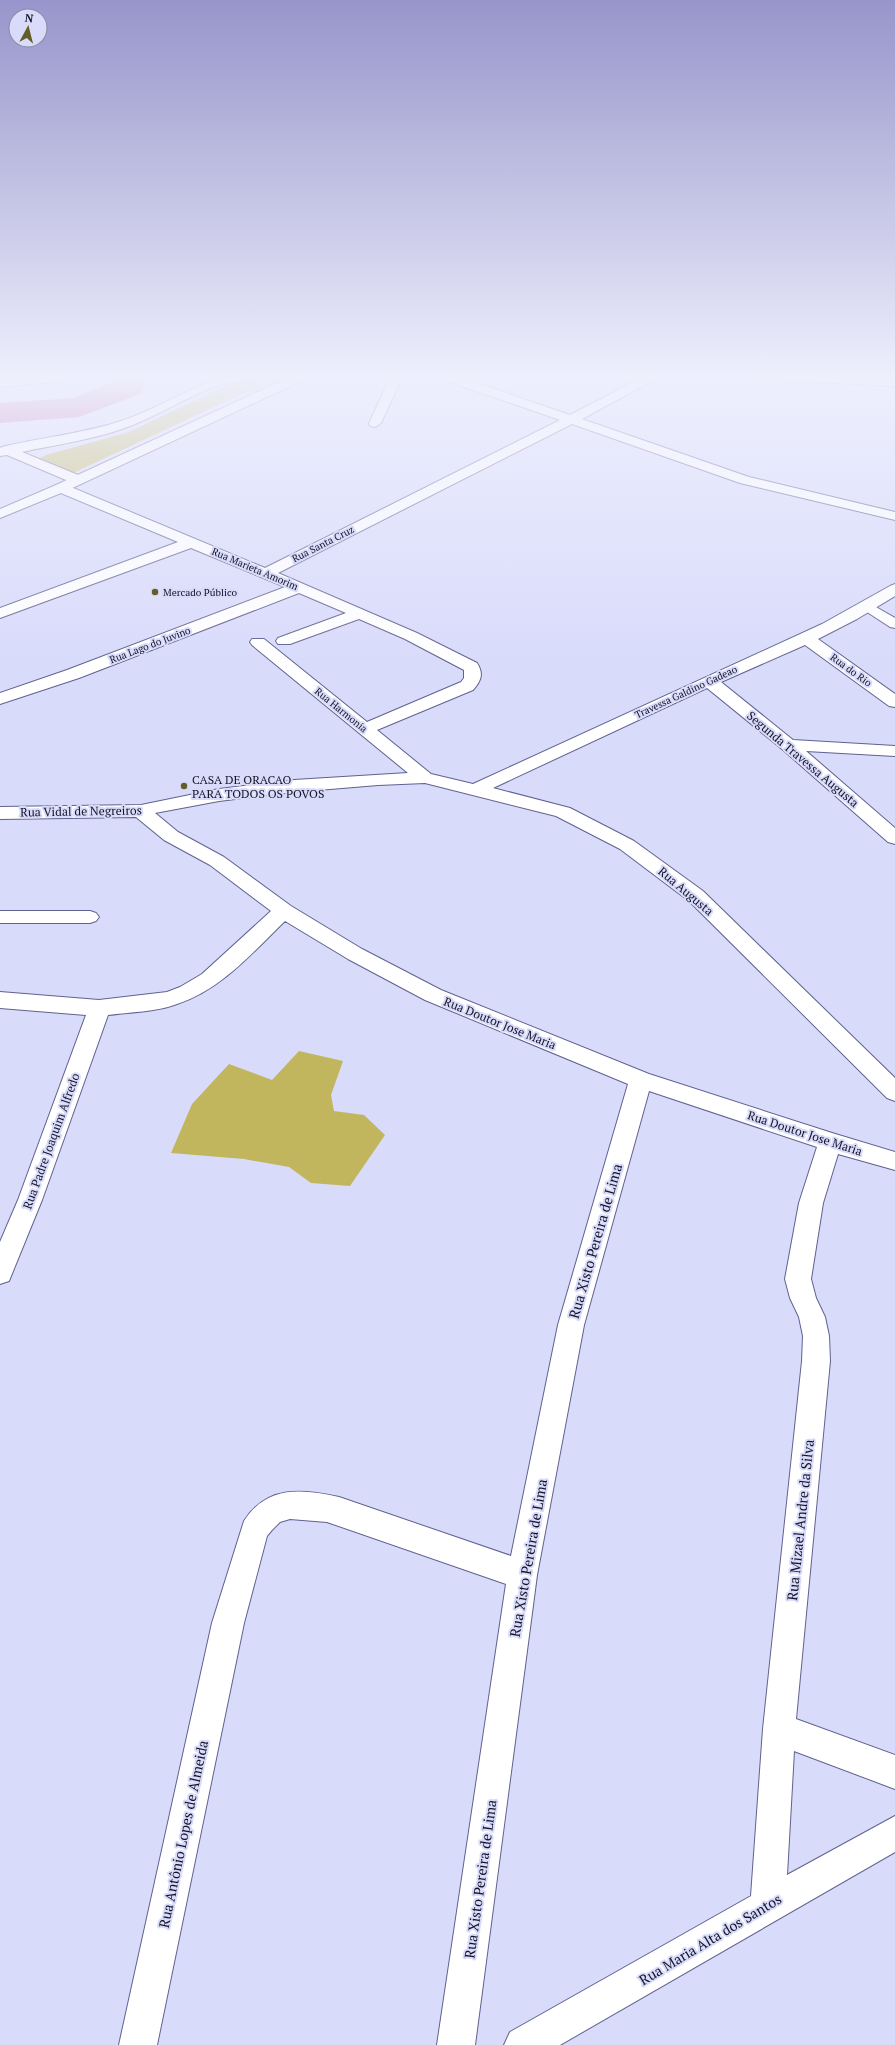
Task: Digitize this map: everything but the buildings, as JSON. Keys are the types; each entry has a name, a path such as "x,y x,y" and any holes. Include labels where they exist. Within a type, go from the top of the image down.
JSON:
{"street":[{"path":"51,469 78,480"},
{"path":"0,514 101,469"},
{"name":"Rua Santa Cruz","path":"266,573 472,469"},
{"path":"714,469 745,480 895,516"},
{"name":"Rua Marieta Amorim","path":"61,488 360,613 448,654 471,667 474,674 473,680 467,686 364,729"},
{"path":"0,601 7,611 192,542"},
{"name":"Rua Lago do Juvino","path":"0,699 73,674 298,588"},
{"name":"Travessa Galdino Gadeao","path":"474,790 709,681 806,638 869,607 895,589"},
{"path":"284,641 360,613"},
{"name":"Rua do Rio","path":"806,638 895,702"},
{"name":"Rua Harmonia","path":"258,642 424,778"},
{"name":"Segunda Travessa Augusta","path":"709,681 788,744 895,838"},
{"path":"788,744 895,751"},
{"name":"Rua Vidal de Negreiros","path":"0,813 141,811 196,799 294,786 378,778 424,778"},
{"name":"Rua Augusta","path":"424,778 532,802 563,812 627,845 696,896 895,1092"},
{"name":"Rua Doutor Jose Maria","path":"141,811 171,836 216,861 284,911 355,954 433,995 641,1080 830,1142 895,1161"},
{"path":"0,1000 99,1008 170,999 188,992 210,979 284,911"},
{"name":"Rua Padre Joaquim Alfredo","path":"0,1273 30,1200 99,1008"},
{"name":"Rua Xisto Pereira de Lima","path":"456,2045 522,1575 571,1325 641,1080"},
{"name":"Rua Mizael Andre da Silva","path":"768,1904 779,1729 816,1361 816,1336 812,1317 803,1298 798,1279 811,1203 830,1142"},
{"name":"Rua Antônio Lopes de Almeida","path":"138,2045 228,1623 254,1531 260,1519 275,1509 290,1504 314,1505 339,1511 522,1575"},
{"path":"779,1729 895,1772"},
{"name":"Rua Maria Alta dos Santos","path":"523,2045 634,1984 768,1904 895,1833"}],"lane":[{"path":"869,607 895,624"},
{"path":"0,917 90,917"}],"shaded area":[{"path":"58,469 81,469 69,475"},
{"path":"299,1051 343,1061 331,1095 334,1111 364,1115 385,1135 350,1186 311,1183 289,1167 244,1159 171,1153 192,1104 229,1064 272,1080"}],"place":[{"name":"Mercado Público","path":"155,592"},
{"name":"CASA DE ORACAO PARA TODOS OS POVOS","path":"184,786"}]}
